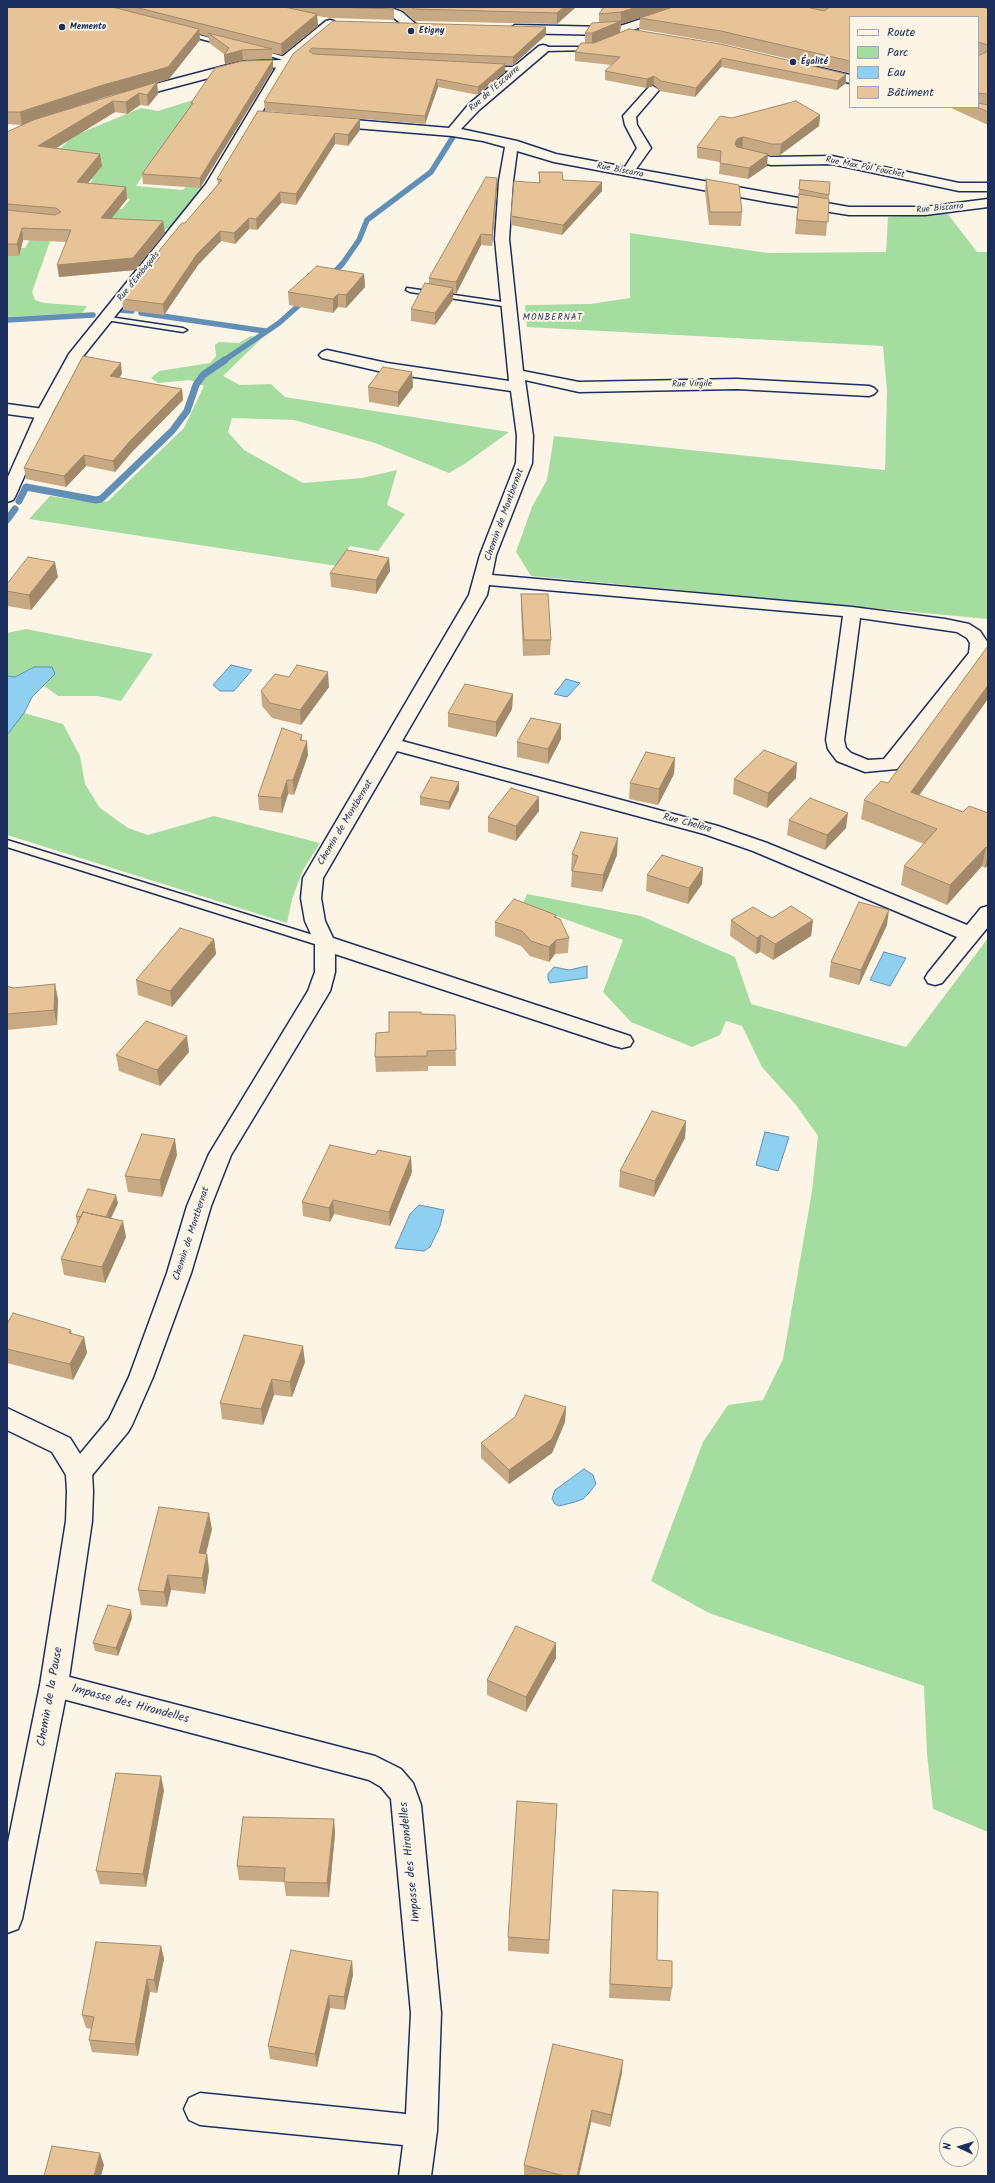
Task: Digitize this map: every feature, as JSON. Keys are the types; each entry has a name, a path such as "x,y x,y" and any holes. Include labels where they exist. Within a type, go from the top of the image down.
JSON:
{"street":[{"path":"378,7 398,15 412,26"},
{"path":"499,29 595,31 629,34 690,7"},
{"path":"315,20 330,24 343,24"},
{"path":"118,99 243,65 286,61 330,24"},
{"path":"388,26 428,27"},
{"name":"Rue de l'Escourre","path":"452,132 474,107 543,49"},
{"name":"Rue d'Embaquès","path":"7,497 44,414 77,354 212,186 286,61"},
{"path":"802,68 849,79"},
{"path":"628,172 644,148 631,125 629,116 653,90"},
{"path":"253,116 268,117"},
{"name":"Rue Biscarra","path":"316,121 452,132 485,137 554,158 766,198 848,211 925,211 988,204"},
{"name":"Chemin de Montbernat","path":"79,1473 119,1425 141,1377 179,1273 199,1206 220,1154 319,991 325,972 325,943 315,921 310,898 314,878 478,595 488,555 524,463 525,436 517,380 502,238 506,181 512,144"},
{"name":"Rue Max Pol Fouchet","path":"742,154 771,161 832,160 959,187 988,187"},
{"name":"Rue Virgile","path":"327,355 387,368 579,387 737,384 869,391"},
{"path":"7,409 44,414"},
{"path":"483,579 852,612 945,624 963,628 974,635 979,643 978,654 890,765 865,766 844,757 837,749 835,740 852,612"},
{"name":"Rue Chelère","path":"393,744 711,830 760,847 971,935"},
{"path":"935,978 988,913"},
{"path":"325,943 622,1040"},
{"path":"7,1418 61,1445 79,1473"},
{"name":"Chemin de la Pause","path":"7,1919 54,1685 79,1521 79,1473"},
{"name":"Impasse des Hirondelles","path":"54,1685 375,1769 391,1778 403,1792 407,1805 426,2012 421,2131 415,2176"},
{"path":"200,2110 421,2131"}],"lane":[{"path":"173,30 232,45"},
{"path":"543,49 593,49 599,46"},
{"path":"247,49 286,61"},
{"path":"479,67 518,69"},
{"path":"410,290 509,305"},
{"path":"106,318 183,330"},
{"path":"7,843 325,943"}],"green space":[{"path":"209,95 166,140 136,186 183,190 187,185 204,186 169,229 59,222 75,204 122,209 130,199 85,194 93,179 41,176 50,159 73,136 141,108 158,111"},
{"path":"947,213 977,252 988,252 988,619 531,576 516,552 532,507 547,480 554,436 885,470 887,391 883,346 527,327 525,305 590,304 630,298 630,233 768,253 886,252 888,217"},
{"path":"34,232 53,233 32,292 35,300 44,303 87,306 82,313 7,317 7,248 25,248"},
{"path":"251,336 262,338 223,376 240,385 271,384 285,397 509,432 466,463 449,473 375,443 294,420 232,418 228,432 244,450 303,483 362,478 397,470 387,505 405,514 378,551 350,546 337,566 29,519 50,496 98,503 108,501 184,428 204,386 190,380 158,383 151,378 159,371 210,363 216,356 215,345 219,342 239,343"},
{"path":"26,629 153,654 121,701 97,696 58,696 44,686 54,674 34,667 15,677 7,676 7,633"},
{"path":"24,713 63,724 80,756 85,784 100,808 128,828 148,835 214,816 320,843 303,870 292,899 287,923 7,835 7,735"},
{"path":"527,894 641,916 735,957 751,1004 906,1047 988,938 988,1832 933,1809 927,1754 924,1686 709,1613 651,1581 703,1442 728,1405 763,1400 783,1359 812,1191 818,1136 796,1105 762,1067 742,1026 726,1021 720,1035 692,1047 631,1022 603,992 623,940 523,904"}],"water":[{"path":"231,665 252,670 234,691 220,691 213,685"},
{"path":"34,667 52,667 55,674 32,697 24,713 7,735 7,676 15,677"},
{"path":"566,679 580,683 567,697 554,694"},
{"path":"884,952 906,958 890,986 870,980"},
{"path":"587,966 587,978 550,983 548,979 548,974 554,967 569,970"},
{"path":"765,1132 789,1137 778,1171 756,1165"},
{"path":"419,1205 444,1210 440,1226 430,1247 424,1251 395,1248 410,1214"},
{"path":"584,1469 593,1475 596,1484 588,1494 583,1499 575,1502 559,1506 555,1504 552,1499 555,1490"}],"building":[{"path":"7,7 112,7 199,29 168,67 103,85 20,112 7,112"},
{"path":"135,7 284,7 317,14 281,44"},
{"path":"332,7 391,7 394,9"},
{"path":"411,7 564,7 557,13 414,9"},
{"path":"604,7 637,7 621,12 599,14"},
{"path":"673,7 806,7 824,11 830,7 983,7 988,9 988,45 979,42 979,16 849,16 849,61 721,31 640,18"},
{"path":"333,21 546,27 513,57 312,48 309,51 313,54 505,64 478,87 437,79 425,116 264,102 293,54"},
{"path":"621,21 592,33 585,33 592,23"},
{"path":"629,29 720,44 846,74 838,81 722,58 696,88 661,81 654,76 647,79 605,71 620,57 575,52 581,43 594,43"},
{"path":"208,33 272,49 242,50 224,55 229,48"},
{"path":"988,51 988,94 979,93 979,56"},
{"path":"273,60 200,178 142,174 193,103 191,103 215,68 242,61"},
{"path":"157,82 147,95 139,93 126,102 113,101 38,146 100,154 77,182 126,187 101,218 163,221 133,258 57,265 71,230 22,228 17,244 7,244 7,210 55,215 61,212 56,208 7,204 7,132 33,120"},
{"path":"796,101 820,115 781,144 772,144 743,137 737,139 735,144 737,147 768,154 749,168 720,163 721,151 697,147 720,116 732,118"},
{"path":"979,103 988,105 988,112 979,108"},
{"path":"258,111 360,119 348,135 335,133 296,194 280,192 256,219 249,218 234,233 220,231 197,254 163,304 122,299 160,257 154,257 182,223 185,223 222,180 217,179"},
{"path":"539,172 562,172 563,180 602,182 563,225 511,216 514,181 540,183"},
{"path":"486,177 497,178 492,235 481,234 456,282 429,278"},
{"path":"706,179 739,185 742,212 710,212"},
{"path":"800,180 830,182 829,195 799,189"},
{"path":"799,194 829,199 828,222 797,220"},
{"path":"317,266 364,274 346,295 338,294 333,299 288,292"},
{"path":"425,283 453,288 435,313 411,309"},
{"path":"83,356 121,363 110,376 182,389 129,442 113,461 84,455 64,476 24,468"},
{"path":"383,367 412,372 398,392 368,387"},
{"path":"347,550 389,558 376,580 330,573"},
{"path":"28,557 55,562 29,595 7,591 7,584"},
{"path":"521,594 548,594 551,640 524,640"},
{"path":"988,646 988,685 911,792 963,812 969,806 988,813 988,848 986,847 950,885 904,866 937,829 864,800 881,781 888,783"},
{"path":"297,665 328,672 300,710 270,703 261,691 275,674 289,677"},
{"path":"465,684 513,694 496,722 448,713"},
{"path":"531,718 561,724 548,749 517,742"},
{"path":"282,728 302,735 300,740 307,741 293,780 287,780 281,798 258,796"},
{"path":"764,750 797,763 768,793 734,779"},
{"path":"646,752 675,758 659,789 630,783"},
{"path":"431,777 459,782 449,802 420,797"},
{"path":"511,788 539,797 516,826 488,817"},
{"path":"810,798 848,813 827,835 789,820"},
{"path":"581,832 618,838 603,875 572,871 578,856 572,854"},
{"path":"662,855 703,868 689,888 647,875"},
{"path":"514,899 556,915 554,917 560,919 569,938 556,940 549,947 531,941 522,931 495,922"},
{"path":"859,902 889,910 861,970 831,962"},
{"path":"791,906 813,920 775,944 761,935 757,938 731,920 753,907 772,918"},
{"path":"180,928 214,939 170,991 136,980"},
{"path":"55,984 54,1010 7,1014 7,986 13,988"},
{"path":"389,1012 421,1012 421,1014 455,1015 456,1050 427,1051 427,1056 375,1057 376,1033 389,1032"},
{"path":"146,1021 187,1036 157,1070 116,1055"},
{"path":"652,1111 686,1121 655,1181 620,1171"},
{"path":"142,1134 175,1139 160,1180 125,1176"},
{"path":"330,1145 375,1155 378,1150 411,1157 389,1212 333,1200 329,1208 302,1202"},
{"path":"88,1189 116,1195 106,1217 83,1212 81,1217 76,1216"},
{"path":"83,1212 123,1221 102,1267 61,1259"},
{"path":"13,1313 71,1330 69,1333 84,1337 70,1364 7,1349 7,1324"},
{"path":"244,1335 303,1346 290,1382 272,1379 261,1409 220,1403"},
{"path":"525,1395 566,1407 552,1439 509,1470 481,1443 515,1417"},
{"path":"159,1507 209,1513 199,1553 207,1554 202,1578 168,1575 164,1592 138,1590"},
{"path":"108,1605 131,1610 116,1648 93,1643"},
{"path":"516,1626 556,1643 526,1697 487,1680"},
{"path":"116,1773 161,1776 143,1874 96,1871"},
{"path":"517,1801 557,1804 549,1940 508,1937"},
{"path":"243,1817 334,1819 327,1883 284,1882 285,1868 237,1866"},
{"path":"613,1890 658,1892 657,1960 672,1961 672,1988 610,1984"},
{"path":"96,1942 161,1946 154,1980 147,1979 135,2044 89,2040 94,2017 82,2015"},
{"path":"291,1950 352,1961 344,1997 329,1995 315,2054 268,2046"},
{"path":"553,2044 623,2060 611,2115 592,2110 577,2176 564,2176 524,2165"},
{"path":"52,2146 100,2153 94,2176 44,2176"}],"waterway":[{"path":"329,278 343,263 359,240 367,220 431,172 453,137"},
{"path":"223,361 279,323 307,298"},
{"path":"121,310 132,311"},
{"path":"141,313 265,331"},
{"path":"7,320 93,315"},
{"path":"19,501 26,487 96,500 101,499 172,431 187,411 196,385 203,375 225,360"},
{"path":"7,520 15,509"}],"place":[{"name":"Memento","path":"62,27"},
{"name":"Etigny","path":"411,31"},
{"name":"Égalité","path":"793,62"}],"district":[{"name":"MONBERNAT","path":"553,318"}]}
